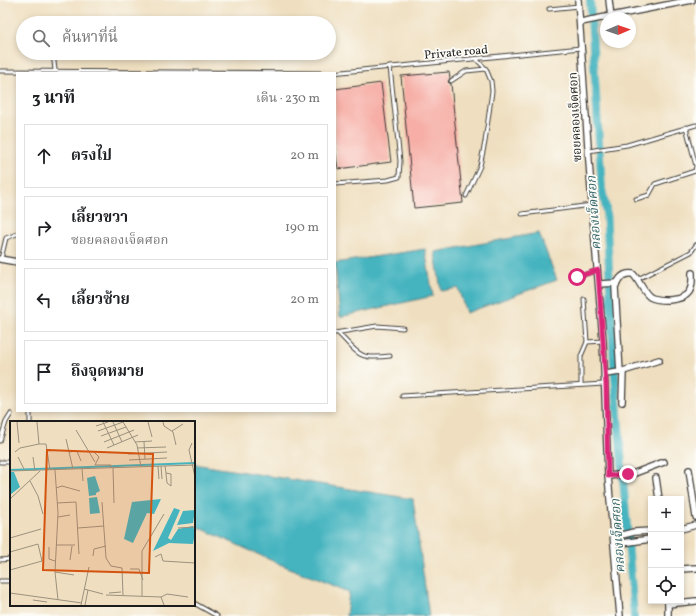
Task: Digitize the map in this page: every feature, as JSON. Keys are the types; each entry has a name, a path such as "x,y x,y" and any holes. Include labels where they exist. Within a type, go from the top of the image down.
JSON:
{"street":[{"path":"609,0 610,12"},
{"path":"635,12 692,0"},
{"name":"ซอยคลองเจ็ดศอก","path":"579,3 583,21 582,48 588,151 604,340 608,476 617,536 614,544 620,616"},
{"path":"583,21 600,19"},
{"path":"0,259 16,262"},
{"path":"599,284 615,283 629,273 633,274 638,279 649,296 656,299 666,300 682,296 689,292 692,285 692,273"},
{"path":"615,283 618,373 622,402"},
{"path":"605,374 618,373 660,360"},
{"path":"608,476 635,473 664,462"},
{"path":"690,470 696,517"},
{"path":"656,478 659,496"},
{"path":"684,528 696,526"},
{"path":"617,536 634,532 648,531"},
{"path":"614,544 648,539"},
{"path":"684,569 696,568"},
{"path":"684,601 696,601"},
{"path":"668,604 668,616"}],"lane":[{"path":"549,8 579,3"},
{"name":"Private road","path":"336,73 582,48"},
{"path":"466,196 480,166 492,91 491,81 486,69 476,59"},
{"path":"54,60 55,70"},
{"path":"336,184 388,180 399,177 400,161 390,67"},
{"path":"451,81 466,71 486,69"},
{"path":"0,71 55,70 245,72"},
{"path":"588,151 627,145 696,125"},
{"path":"636,199 649,195 654,184 695,171 696,166 686,127"},
{"path":"522,214 592,204"},
{"path":"0,259 6,238 16,234"},
{"path":"638,279 691,252 696,245"},
{"path":"577,277 598,270"},
{"path":"581,385 581,356 587,342 584,299"},
{"path":"337,333 376,326 403,328"},
{"path":"337,333 357,353 364,357 373,358 390,356"},
{"path":"587,342 604,340"},
{"path":"402,396 606,384"},
{"path":"0,441 6,422 11,414"},
{"path":"0,560 10,559"},
{"path":"0,580 10,581"},
{"path":"195,604 217,616"}],"water":[{"path":"539,233 557,280 466,313 458,288 441,291 435,252"},
{"path":"425,249 433,296 340,317 336,263"},
{"path":"195,464 413,499 429,616 346,616 349,592 277,563 195,525"}],"building":[{"path":"449,72 450,78 448,82 451,84 463,203 414,208 401,76"},
{"path":"381,83 391,162 338,169 336,156 336,89"}],"waterway":[{"name":"คลองเจ็ดศอก","path":"590,0 602,189 606,209 614,363 634,616"}],"route":[{"path":"577,277 598,270 604,340 608,476 628,474"}]}
